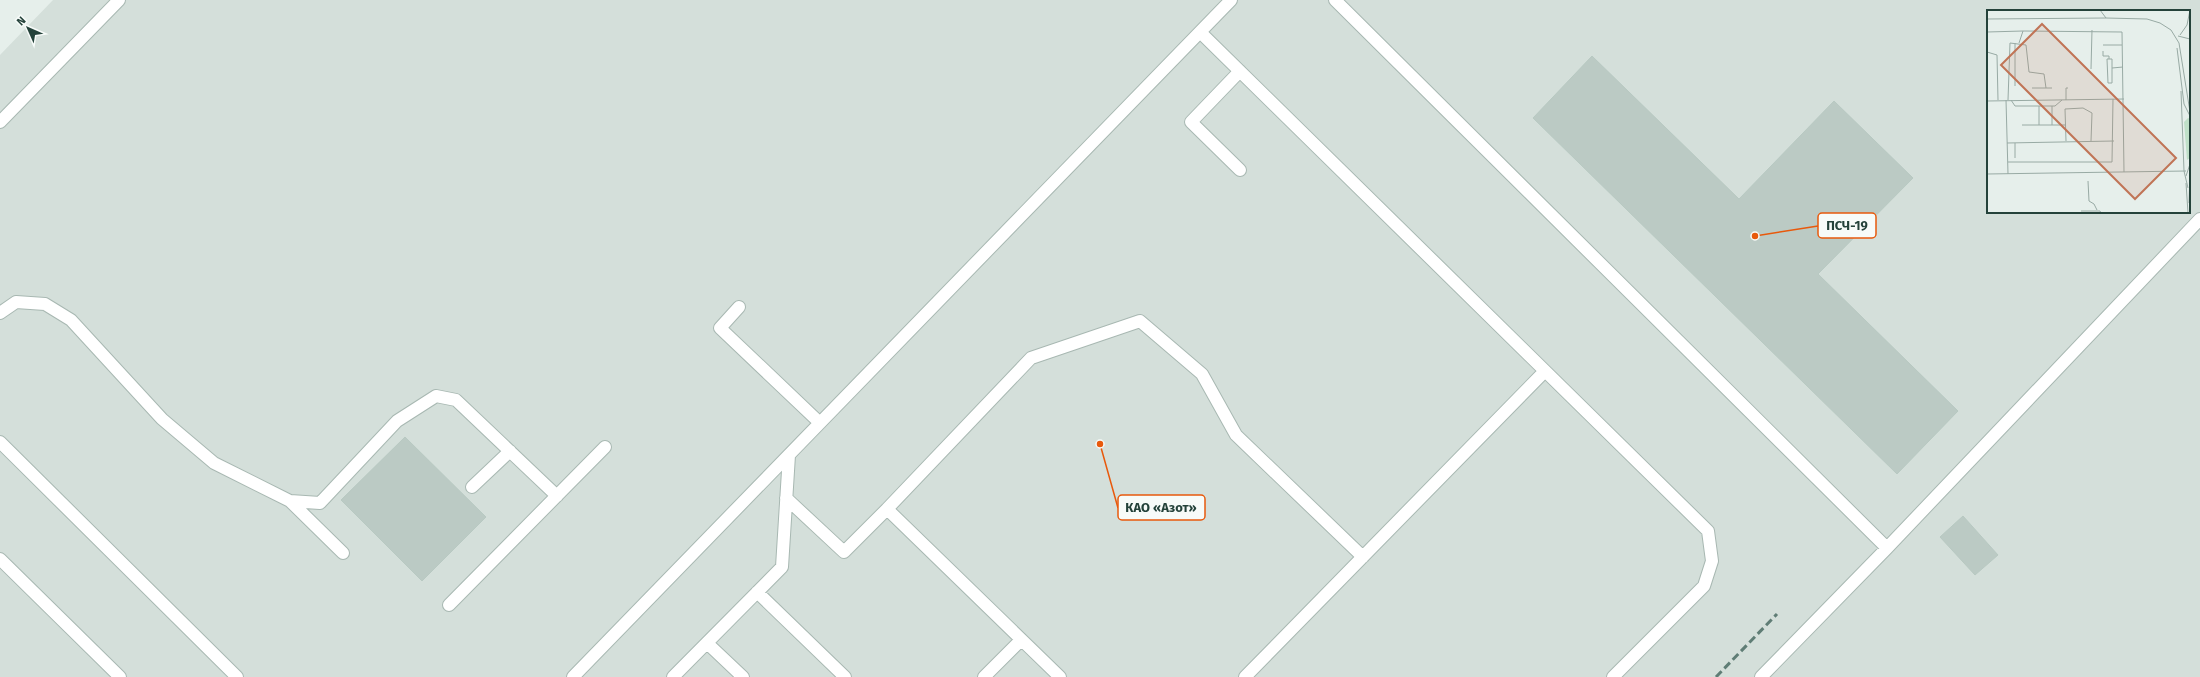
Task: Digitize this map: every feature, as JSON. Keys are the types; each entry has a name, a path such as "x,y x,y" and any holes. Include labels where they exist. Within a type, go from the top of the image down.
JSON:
{"lane":[{"path":"0,122 119,0"},
{"path":"573,677 1231,0"},
{"path":"1335,0 1887,548"},
{"path":"1200,32 1708,531 1712,561 1704,586 1613,677"},
{"path":"1240,71 1191,122 1240,170"},
{"path":"1761,677 1887,548 2200,219"},
{"path":"0,313 16,302 45,304 71,320 162,419 214,462 290,501 343,553"},
{"path":"739,307 720,328 820,423"},
{"path":"786,498 844,552 1031,358 1140,321 1202,374 1236,435 1363,557"},
{"path":"1245,677 1545,371"},
{"path":"290,501 320,503 397,422 436,396 456,400 557,496"},
{"path":"0,442 237,677"},
{"path":"449,605 605,447"},
{"path":"472,487 510,451"},
{"path":"673,677 782,567 789,455"},
{"path":"887,509 1060,677"},
{"path":"0,559 120,677"},
{"path":"757,592 845,677"},
{"path":"984,677 1021,640"},
{"path":"707,642 743,677"}],"shaded area":[{"path":"53,0 2200,0 2200,677 0,677 0,55"}],"building":[{"path":"1592,56 1739,199 1834,101 1913,178 1818,274 1958,411 1897,474 1533,118"},
{"path":"405,437 486,517 422,581 341,500"},
{"path":"1963,516 1998,555 1975,575 1940,537"}],"railway":[{"path":"1716,677 1777,614"}],"place":[{"name":"ПСЧ-19","path":"1755,236"},
{"name":"КАО «Азот»","path":"1100,444"}]}
